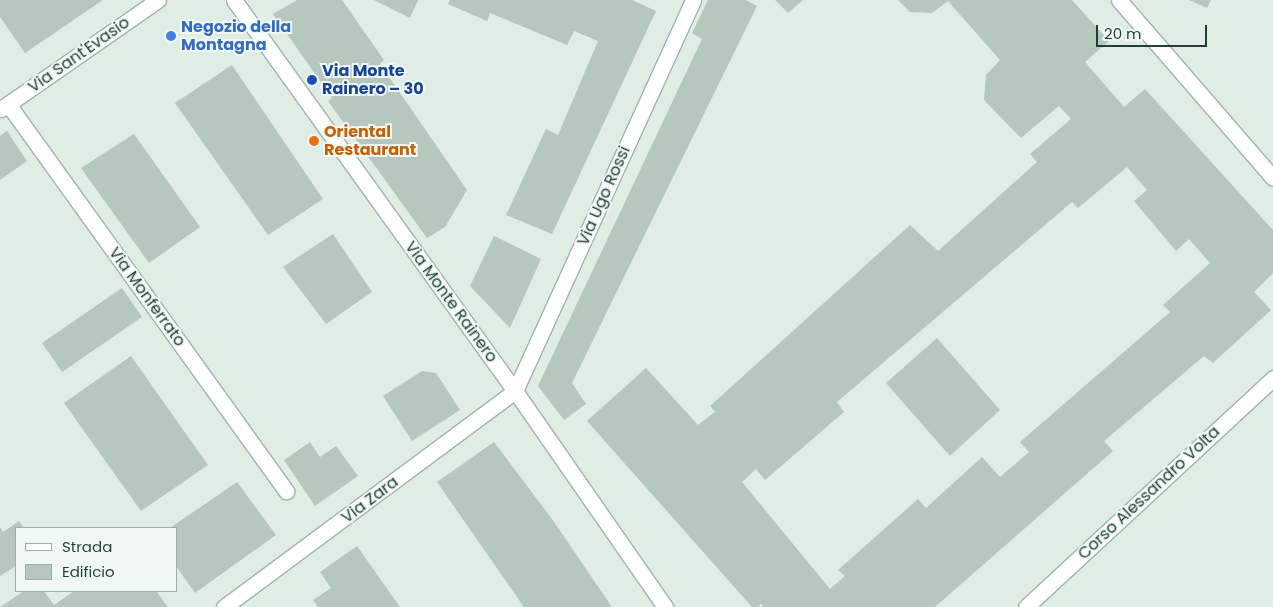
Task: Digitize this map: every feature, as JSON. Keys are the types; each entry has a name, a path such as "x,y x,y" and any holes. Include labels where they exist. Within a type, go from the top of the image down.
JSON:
{"street":[{"name":"Via Sant'Evasio","path":"4,107 158,0"},
{"name":"Via Monte Rainero","path":"234,0 515,391 665,607"},
{"name":"Via Ugo Rossi","path":"515,391 693,0"},
{"path":"1119,0 1273,178"},
{"name":"Via Monferrato","path":"4,107 286,491"},
{"name":"Corso Alessandro Volta","path":"1026,607 1273,378"},
{"name":"Via Zara","path":"224,607 515,391"}],"building":[{"path":"0,0 103,0 25,53 0,17"},
{"path":"297,0 342,0 384,60 380,64 467,190 445,227 427,238 328,101 332,98 273,14"},
{"path":"374,0 418,0 410,18"},
{"path":"450,0 632,0 656,11 552,234 506,215 546,129 558,135 598,41 574,31 567,45 490,13 487,21 448,4"},
{"path":"708,0 746,0 757,6 572,383 586,404 564,420 538,386 702,39 692,33"},
{"path":"775,0 803,0 788,13"},
{"path":"898,0 1072,0 1109,41 1085,62 1124,107 1145,89 1273,230 1273,273 1254,292 1271,310 1213,363 1204,356 1104,441 1113,451 935,607 763,607 761,604 758,607 752,607 587,421 646,368 698,425 715,412 710,406 910,225 938,251 1037,162 1030,154 1071,119 1059,106 1021,138 984,100 986,75 1000,60 948,1 932,13 910,12","holes":["1127,167 1147,190 1134,201 1176,251 1189,239 1210,263 1163,305 1170,312 1020,442 1029,452 1000,477 982,457 926,508 918,499 838,570 845,576 830,589 742,482 756,469 765,480 844,412 837,402 1072,202 1078,208"]},
{"path":"1189,0 1211,0 1207,8"},
{"path":"232,65 323,199 268,235 175,103"},
{"path":"7,131 27,161 0,180 0,136"},
{"path":"134,134 200,227 149,263 81,168"},
{"path":"333,234 372,292 326,324 283,267"},
{"path":"494,236 541,259 510,328 470,286"},
{"path":"122,288 142,317 62,372 42,343"},
{"path":"937,338 1000,410 950,456 886,383"},
{"path":"131,356 208,465 141,511 64,403"},
{"path":"422,371 436,373 460,410 412,441 383,396"},
{"path":"310,442 320,457 336,446 358,476 315,506 284,460"},
{"path":"494,442 552,519 612,607 524,607 437,482"},
{"path":"237,482 276,535 195,593 178,569 178,527 171,527"},
{"path":"19,521 23,527 15,527 15,567 0,576 0,527 3,532"},
{"path":"357,546 400,607 318,607 313,600 331,588 320,572"},
{"path":"22,592 45,592 54,605 73,592 157,592 168,607 0,607"}],"place":[{"name":"Negozio della Montagna","path":"171,36"},
{"name":"Via Monte Rainero – 30","path":"312,80"},
{"name":"Oriental Restaurant","path":"314,141"}]}
